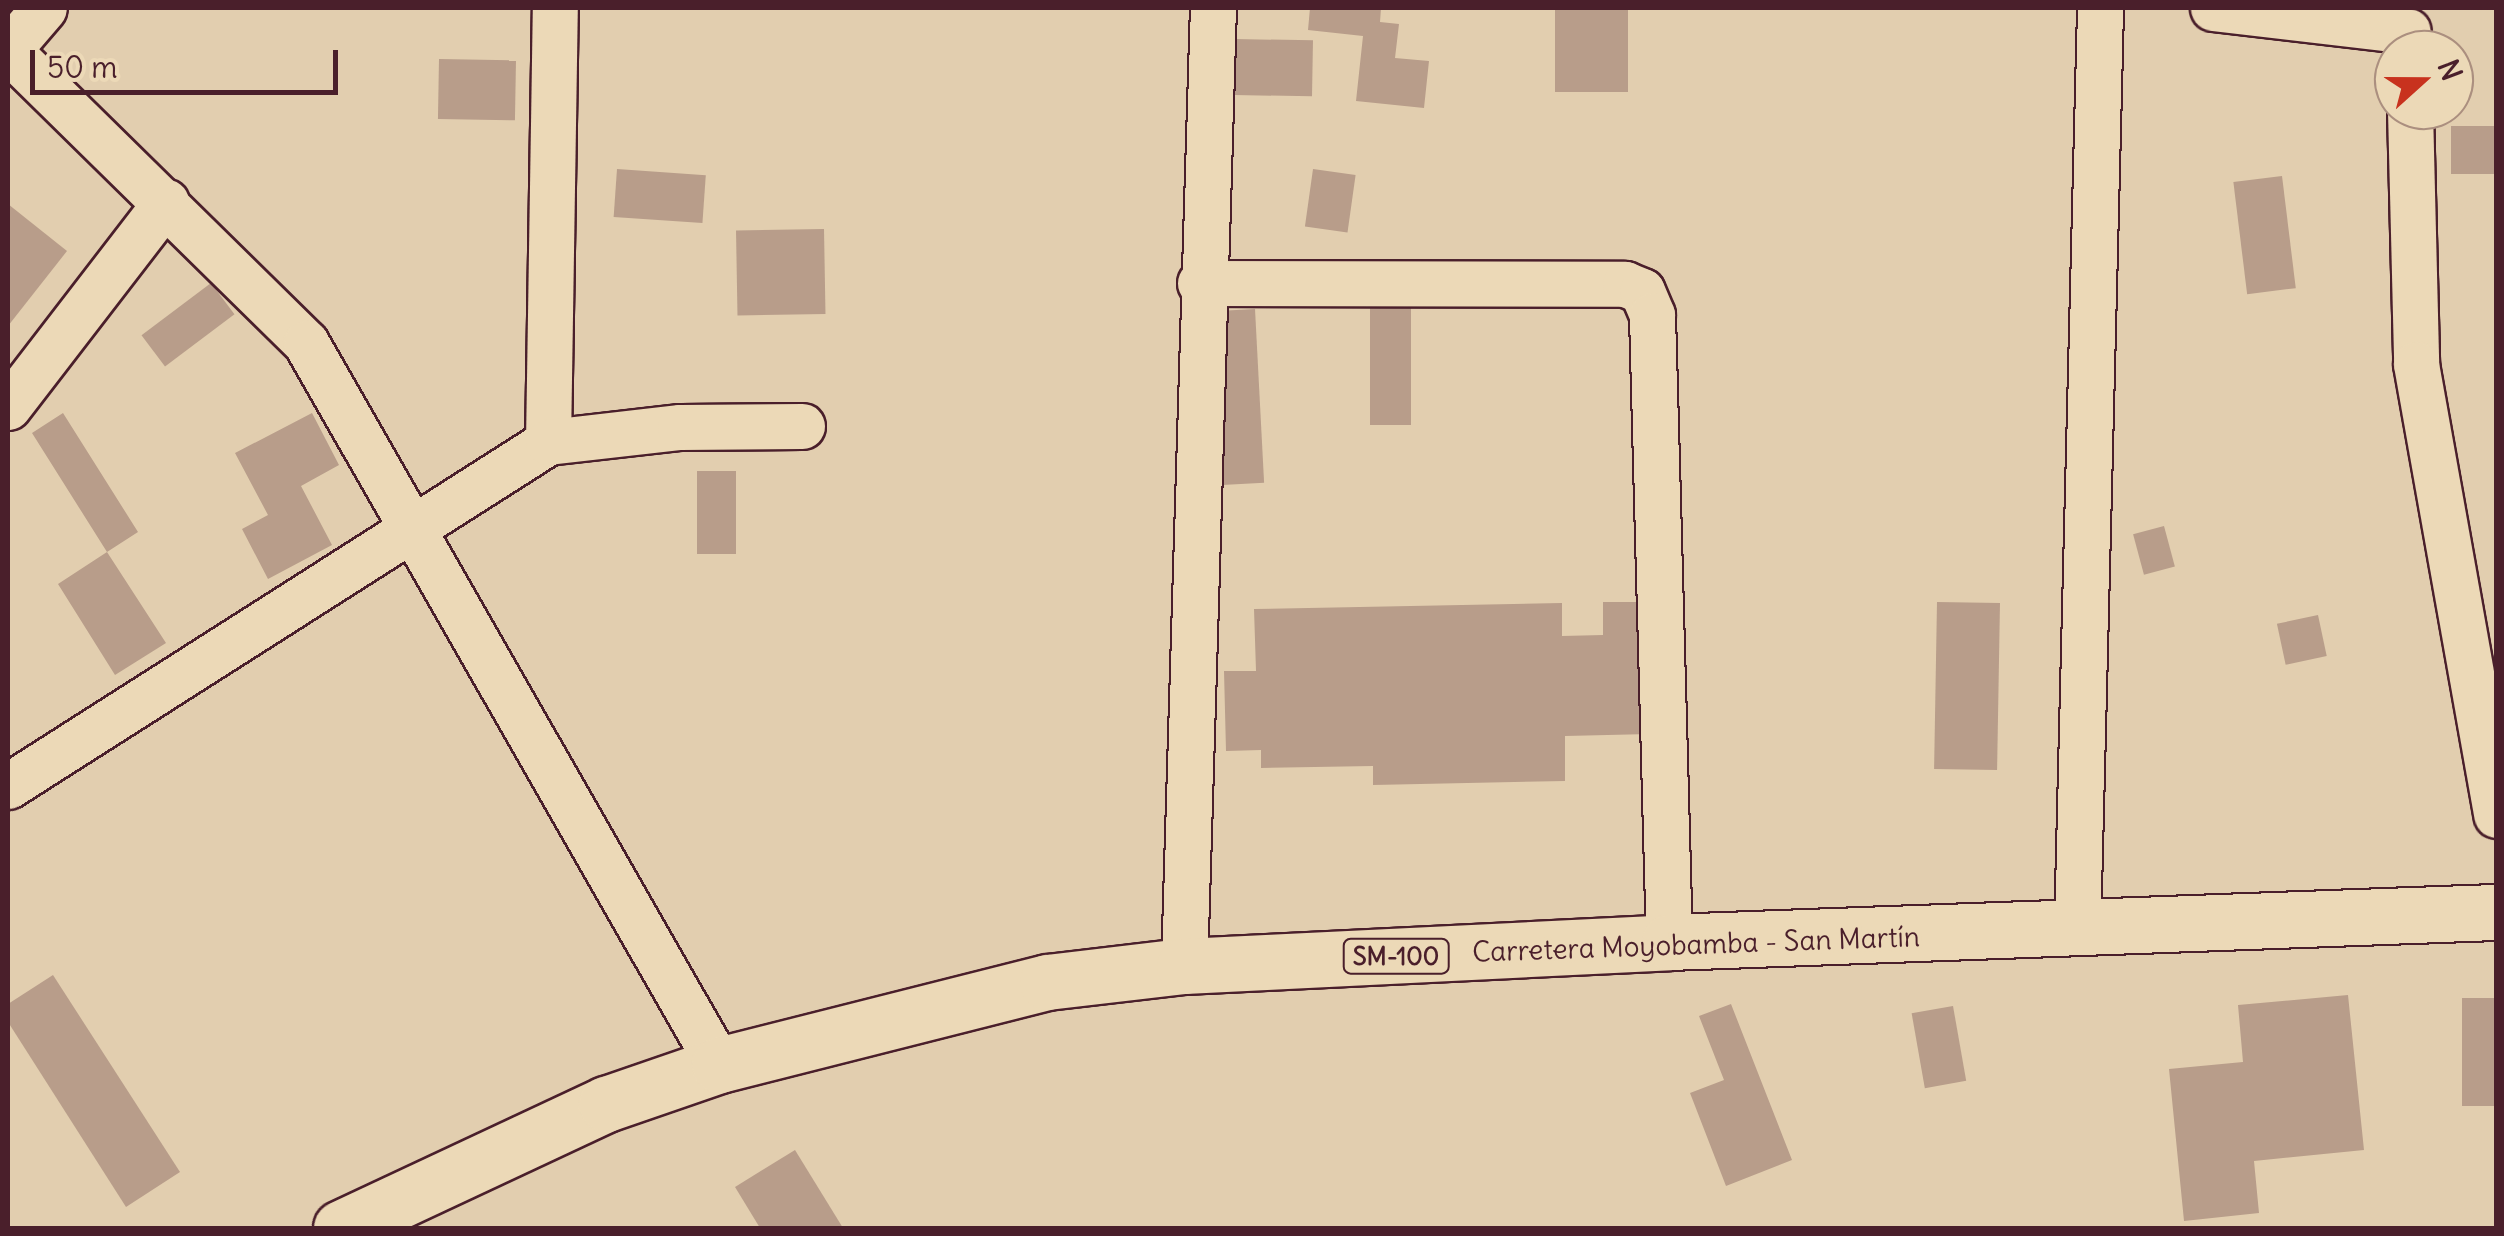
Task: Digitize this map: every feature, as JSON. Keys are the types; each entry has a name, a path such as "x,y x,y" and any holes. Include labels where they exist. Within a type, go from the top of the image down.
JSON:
{"main road":[{"name":"Carretera Moyobamba - San Martín","path":"340,1228 606,1104 719,1065 1048,982 1184,966 1669,942 2496,912"}],"street":[{"path":"44,8 8,50 306,344 719,1065"},
{"path":"548,442 556,8"},
{"path":"1184,966 1200,283 1212,8"},
{"path":"2077,930 2100,8"},
{"path":"2213,8 2408,29"},
{"path":"2410,130 2416,364 2496,815"},
{"path":"8,407 166,202"},
{"path":"1200,283 1625,284 1642,291 1652,315 1669,942"},
{"path":"8,786 548,442 680,427 802,426"}],"building":[{"path":"1310,8 1381,8 1380,22 1399,24 1395,58 1429,61 1424,108 1356,101 1363,36 1308,30"},
{"path":"1555,8 1628,8 1628,92 1555,92"},
{"path":"1235,39 1313,40 1312,96 1234,95"},
{"path":"439,59 516,60 515,120 438,119"},
{"path":"2474,126 2496,126 2496,174 2451,174 2451,130 2474,130"},
{"path":"617,169 706,175 702,223 614,217"},
{"path":"1313,169 1356,175 1348,232 1305,226"},
{"path":"2282,176 2296,288 2247,294 2233,182"},
{"path":"8,204 67,251 8,326"},
{"path":"824,229 825,314 737,316 736,231"},
{"path":"211,283 234,314 165,367 142,335"},
{"path":"1370,294 1411,294 1411,425 1370,425"},
{"path":"1255,309 1264,483 1222,485 1213,311"},
{"path":"63,413 138,532 107,552 32,433"},
{"path":"312,413 339,465 301,486 332,545 268,579 242,529 268,515 235,453"},
{"path":"697,471 736,471 736,554 697,554"},
{"path":"2164,526 2175,567 2144,575 2133,534"},
{"path":"107,552 166,643 115,675 58,584"},
{"path":"1603,602 1649,602 1650,734 1565,736 1565,781 1373,785 1373,766 1261,768 1261,750 1226,751 1224,671 1256,671 1254,609 1562,603 1562,636 1603,635"},
{"path":"1937,602 2000,603 1997,770 1934,769"},
{"path":"2318,615 2327,656 2286,665 2277,624"},
{"path":"53,975 180,1172 126,1207 8,1022 8,1004"},
{"path":"2348,995 2364,1150 2254,1161 2259,1213 2184,1221 2169,1069 2243,1062 2238,1005"},
{"path":"2462,998 2496,998 2496,1106 2462,1106"},
{"path":"1731,1004 1792,1160 1726,1186 1690,1093 1724,1080 1699,1016"},
{"path":"1953,1006 1966,1081 1925,1088 1912,1013"},
{"path":"795,1150 843,1228 760,1228 735,1187"}]}
